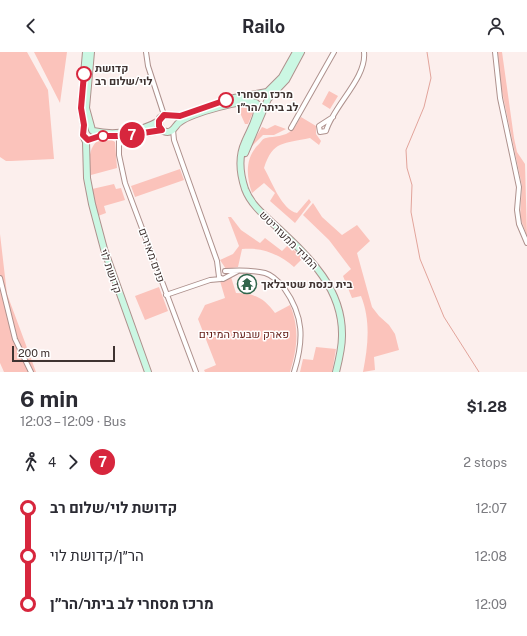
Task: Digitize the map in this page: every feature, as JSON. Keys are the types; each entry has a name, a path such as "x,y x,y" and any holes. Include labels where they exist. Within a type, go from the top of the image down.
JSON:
{"street":[{"name":"קדושת לוי","path":"86,52 81,108 86,166 99,234 148,372"},
{"name":"קדושת לוי","path":"86,166 93,134 86,108 91,52"},
{"path":"146,52 148,66 164,115"},
{"path":"164,115 180,116 234,98 270,90 278,82 296,52"},
{"name":"המגיד ממעזריטש","path":"242,178 245,152 267,101 286,80 301,52"},
{"path":"291,128 334,52"},
{"path":"325,126 362,68 364,52"},
{"path":"495,52 499,91 519,187 517,210 519,224 527,243"},
{"path":"84,135 88,129 93,134 119,136 169,130 181,121 236,102 250,101 263,105 267,101 261,93"},
{"name":"המגיד ממעזריטש","path":"261,93 255,98 257,104 255,120 242,151 240,164 242,178 252,202 310,258 331,287 338,308 342,329 342,344 336,372"},
{"path":"84,135 142,129 159,121 164,115"},
{"path":"169,130 175,120 172,116"},
{"path":"159,121 159,126 169,130 174,140 217,261 218,273 221,279"},
{"name":"פנים מאירים","path":"119,136 119,155 125,183 196,372"},
{"path":"217,261 225,271 226,276"},
{"path":"210,280 218,273 225,271 238,271 264,273 281,284 297,309 301,334 300,352 294,372"},
{"path":"166,295 210,280 221,279 238,271"},
{"path":"0,278 15,339 31,372"}],"green space":[{"path":"0,52 27,52 48,90 54,159 6,161 0,157"},
{"path":"34,52 67,52 60,103"},
{"path":"498,52 502,52 517,152 525,164 527,236 520,217 522,186 500,82"},
{"path":"329,91 338,96 330,109 322,104"},
{"path":"247,104 253,106 254,110 248,124 245,124 237,106"},
{"path":"301,117 316,126 316,134 321,141 319,145 310,138 281,145 271,152 264,168 278,195 292,211 297,213 309,199 311,202 295,223 270,201 275,193 264,183 252,193 248,167 254,149 263,139 283,135 289,132 295,127"},
{"path":"275,125 286,129 274,135 263,135 248,150 262,127 267,129"},
{"path":"110,139 115,142 117,168 91,175 89,161 93,146 100,140"},
{"path":"180,169 184,180 135,197 131,186"},
{"path":"114,184 116,189 121,188 125,200 104,206 106,213 98,216 92,189"},
{"path":"313,203 322,217 342,235 357,225 370,241 357,253 372,307 389,325 395,334 399,350 374,357 375,370 363,372 368,334 366,315 361,296 352,298 343,276 351,269 329,240 303,215"},
{"path":"228,217 231,217 241,230 260,243 265,238 282,251 288,245 303,258 294,267 282,258 270,252 256,249 242,249 238,267 226,269 220,260 233,254 239,246"},
{"path":"0,234 7,294 36,372 4,372 0,363"},
{"name":"פארק שבעת המינים","path":"231,277 236,293 258,297 263,300 275,313 290,305 295,322 296,347 290,372 205,372 204,370 216,365 198,319 205,305 225,298 220,281 225,281"},
{"path":"159,287 168,311 145,320 135,296"},
{"path":"316,347 336,349 332,372 300,372 303,359 313,360"}],"waterway":[{"path":"427,52 431,78 424,107 406,150 407,168 412,185 411,212 420,259 444,317 479,372"}],"bus line":[{"name":"7","path":"84,74 81,108 84,125 83,135 88,140 100,136 124,136 162,130 159,126 159,121 164,115 168,114 180,116 226,100"}],"place":[{"name":"קדושת לוי/שלום רב","path":"84,74"},
{"name":"מרכז מסחרי לב ביתר/הר״ן","path":"226,100"},
{"name":"בית כנסת שטיבלאך","path":"247,284"}]}
